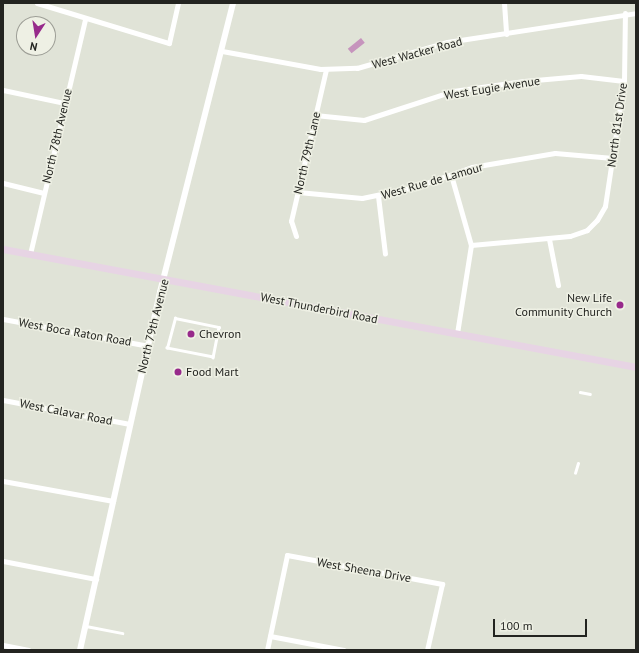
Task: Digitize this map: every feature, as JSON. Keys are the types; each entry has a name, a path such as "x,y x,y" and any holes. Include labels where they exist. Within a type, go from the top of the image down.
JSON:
{"main road":[{"name":"West Thunderbird Road","path":"3,249 636,367"}],"street":[{"path":"38,3 85,19 169,42 178,3"},
{"name":"North 79th Avenue","path":"80,650 148,346 233,3"},
{"path":"504,3 506,34"},
{"name":"West Wacker Road","path":"222,51 326,69 367,67 447,42 506,34 636,12"},
{"name":"North 81st Drive","path":"549,238 587,230 605,206 624,81 625,13"},
{"name":"North 78th Avenue","path":"30,254 64,103 85,19"},
{"name":"North 79th Lane","path":"296,236 291,221 326,69"},
{"name":"West Eugie Avenue","path":"316,115 364,120 453,91 581,76 624,81"},
{"path":"3,90 64,103"},
{"name":"West Rue de Lamour","path":"298,192 348,199 378,196 451,175 472,167 555,153 613,158"},
{"path":"451,175 471,245 456,334"},
{"path":"3,184 44,193"},
{"path":"378,196 385,254"},
{"path":"471,245 549,238 558,285"},
{"name":"West Boca Raton Road","path":"3,319 148,346"},
{"name":"West Calavar Road","path":"3,400 130,424"},
{"path":"3,481 113,502"},
{"name":"West Sheena Drive","path":"270,636 287,556 442,584 427,650"},
{"path":"3,561 96,579"},
{"path":"266,650 270,636 344,650"},
{"path":"3,645 29,650"}],"lane":[{"path":"175,318 220,327 213,356 167,348 175,318"},
{"path":"580,392 590,394"},
{"path":"575,472 578,463"},
{"path":"86,626 122,633"}],"shaded area":[{"path":"361,38 365,43 352,53 348,49"}],"place":[{"name":"New Life Community Church","path":"620,305"},
{"name":"Chevron","path":"191,334"},
{"name":"Food Mart","path":"178,372"}]}
